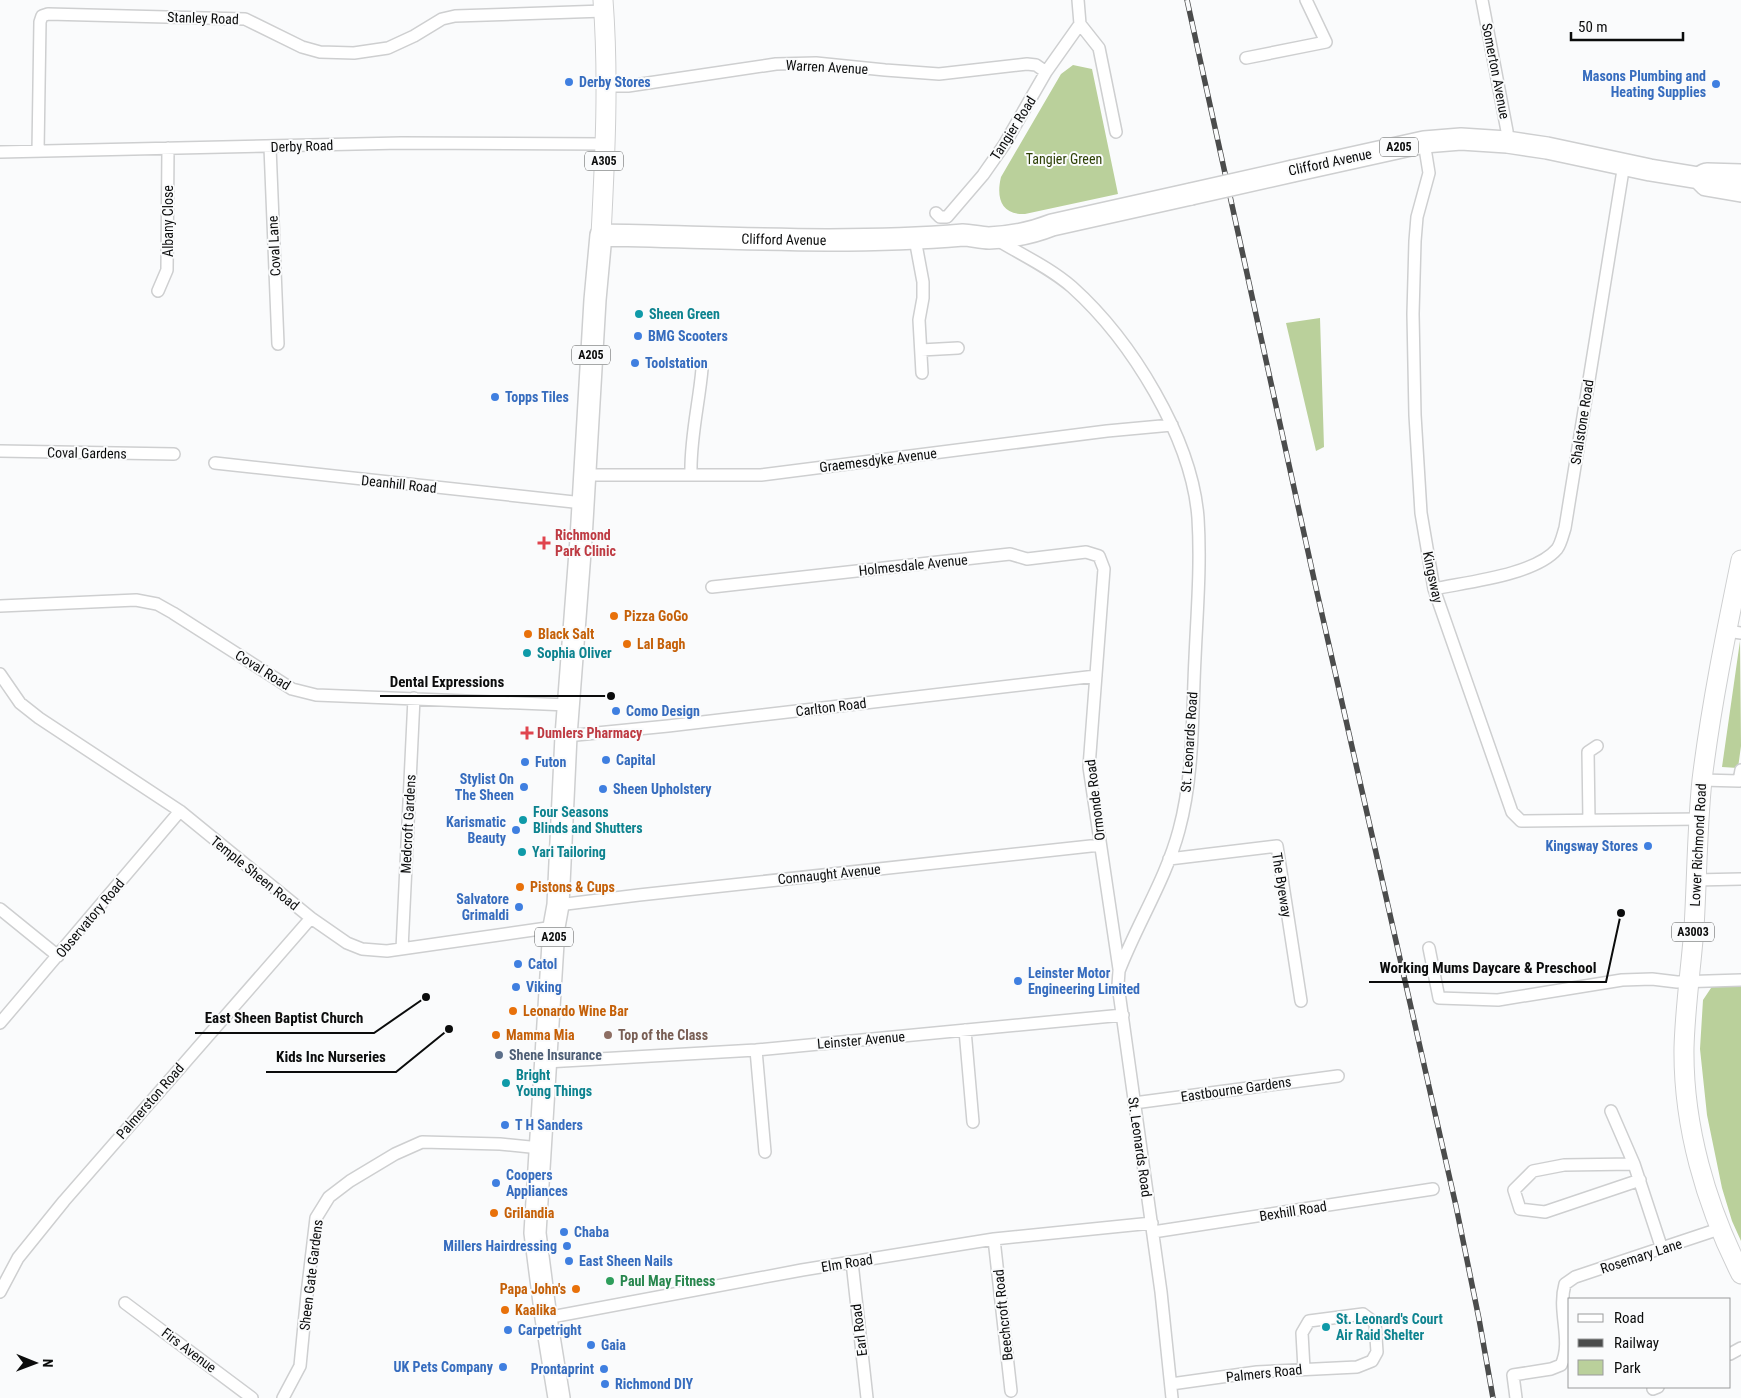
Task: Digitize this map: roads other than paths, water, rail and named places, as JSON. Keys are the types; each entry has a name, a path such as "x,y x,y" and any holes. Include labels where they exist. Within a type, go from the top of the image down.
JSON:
{"highway":[{"name":"Clifford Avenue","path":"601,235 783,241 916,239 967,235 988,238 998,237 1033,232 1052,225 1424,142 1461,139 1507,142 1547,148 1699,178 1706,185 1741,191"},
{"name":"Clifford Avenue","path":"1699,178 1707,174 1741,175"},
{"name":"Clifford Avenue","path":"967,235 987,228 1022,223 1033,222 1052,225"},
{"name":"A205","path":"560,1398 546,1318 535,1233 554,927 558,905 568,705 601,235"}],"main road":[{"name":"A305","path":"601,235 607,86 604,6"},
{"name":"Lower Richmond Road","path":"1741,560 1734,632 1711,717 1702,780 1698,819 1694,928 1688,981 1684,1049 1686,1091 1691,1131 1719,1229 1741,1274"}],"street":[{"path":"1078,0 1080,24 1099,48 1116,132"},
{"path":"1246,58 1326,42 1306,0"},
{"name":"Somerton Avenue","path":"1482,0 1508,131 1507,142"},
{"name":"Stanley Road","path":"38,151 40,22 42,16 48,14 245,20 302,47 320,52 354,53 388,48 414,36 442,18 604,6"},
{"name":"Tangier Road","path":"936,213 940,217 947,217 983,175 1004,145 1046,72 1080,24"},
{"name":"Warren Avenue","path":"607,86 628,86 776,64 816,63 939,74 1027,64 1036,65 1046,72"},
{"name":"Kingsway","path":"1424,142 1429,173 1417,217 1413,314 1415,415 1420,513 1434,589 1512,812 1521,821 1698,819"},
{"name":"Derby Road","path":"0,152 401,143 604,144"},
{"name":"Coval Lane","path":"270,147 278,344"},
{"name":"Albany Close","path":"158,291 167,270 168,148"},
{"name":"Shalstone Road","path":"1434,589 1524,570 1542,562 1558,548 1565,528 1624,164"},
{"name":"St. Leonards Road","path":"998,237 999,241 1044,265 1072,287 1098,314 1126,348 1165,410 1172,425 1188,471 1196,507 1199,564 1190,766 1184,808 1179,832 1169,859 1119,971 1118,985 1152,1227 1172,1398"},
{"path":"916,239 923,298 919,320 922,373"},
{"path":"921,350 958,348"},
{"path":"691,474 690,449 702,369"},
{"name":"Graemesdyke Avenue","path":"584,475 761,475 1107,431 1172,425"},
{"name":"Coval Gardens","path":"0,451 174,454"},
{"name":"Deanhill Road","path":"214,464 583,503"},
{"name":"Holmesdale Avenue","path":"712,587 1010,554 1027,559 1086,552 1099,556 1104,569"},
{"name":"Ormonde Road","path":"1104,569 1089,767 1119,971"},
{"name":"Coval Road","path":"0,606 136,600 157,604 292,689 316,695 568,705"},
{"name":"Temple Sheen Road","path":"0,674 20,703 39,718 180,812 310,918 347,943 362,949 387,951 554,927"},
{"name":"Carlton Road","path":"566,736 668,726 1096,676"},
{"name":"Medcroft Gardens","path":"402,949 414,698"},
{"path":"1589,820 1588,752 1597,746"},
{"path":"1702,780 1739,781 1741,770"},
{"name":"Observatory Road","path":"0,1023 180,812"},
{"name":"Connaught Avenue","path":"558,905 1100,844"},
{"name":"The Byeway","path":"1169,859 1276,846 1301,1001"},
{"path":"1695,880 1741,880"},
{"path":"0,909 58,956"},
{"name":"Palmerston Road","path":"0,1292 18,1258 64,1200 310,918"},
{"path":"1429,948 1439,998 1498,1000 1622,980 1741,980"},
{"name":"Leinster Avenue","path":"546,1062 756,1050 1123,1014"},
{"path":"965,1030 973,1122"},
{"path":"756,1050 765,1152"},
{"name":"Eastbourne Gardens","path":"1134,1103 1338,1076"},
{"path":"1611,1111 1640,1180 1662,1249"},
{"name":"Sheen Gate Gardens","path":"283,1398 300,1366 316,1218 329,1197 350,1181 387,1158 422,1142 500,1144 540,1148"},
{"path":"1634,1164 1564,1165 1533,1172 1514,1190 1520,1209 1546,1212 1640,1180"},
{"name":"Bexhill Road","path":"1152,1227 1433,1189"},
{"name":"Elm Road","path":"546,1318 802,1270 994,1239 1152,1227"},
{"name":"Rosemary Lane","path":"1516,1398 1513,1375 1561,1366 1565,1357 1566,1346 1561,1297 1565,1284 1575,1277 1719,1229"},
{"name":"Beechcroft Road","path":"994,1239 1011,1391"},
{"name":"Earl Road","path":"852,1262 867,1398"},
{"name":"Firs Avenue","path":"125,1303 252,1398"},
{"name":"Palmers Road","path":"1171,1384 1256,1372 1357,1367 1372,1361 1377,1352 1375,1323 1363,1314 1309,1321 1302,1333 1304,1369"}],"railway":[{"path":"1187,0 1314,579 1456,1206 1493,1398"}],"place":[{"name":"Derby Stores","path":"569,82"},
{"name":"Masons Plumbing and Heating Supplies","path":"1716,84"},
{"name":"Sheen Green","path":"639,314"},
{"name":"BMG Scooters","path":"638,336"},
{"name":"Toolstation","path":"635,363"},
{"name":"Topps Tiles","path":"495,397"},
{"name":"Richmond Park Clinic","path":"544,543"},
{"name":"Pizza GoGo","path":"614,616"},
{"name":"Black Salt","path":"528,634"},
{"name":"Lal Bagh","path":"627,644"},
{"name":"Sophia Oliver","path":"527,653"},
{"name":"Dental Expressions","path":"611,696"},
{"name":"Como Design","path":"616,711"},
{"name":"Dumlers Pharmacy","path":"527,733"},
{"name":"Capital","path":"606,760"},
{"name":"Futon","path":"525,762"},
{"name":"Stylist On The Sheen","path":"524,787"},
{"name":"Sheen Upholstery","path":"603,789"},
{"name":"Four Seasons Blinds and Shutters","path":"523,820"},
{"name":"Karismatic Beauty","path":"516,830"},
{"name":"Kingsway Stores","path":"1648,846"},
{"name":"Yari Tailoring","path":"522,852"},
{"name":"Pistons & Cups","path":"520,887"},
{"name":"Salvatore Grimaldi","path":"519,907"},
{"name":"Working Mums Daycare & Preschool","path":"1621,913"},
{"name":"Catol","path":"518,964"},
{"name":"Leinster Motor Engineering Limited","path":"1018,981"},
{"name":"Viking","path":"516,987"},
{"name":"East Sheen Baptist Church","path":"426,997"},
{"name":"Leonardo Wine Bar","path":"513,1011"},
{"name":"Kids Inc Nurseries","path":"449,1029"},
{"name":"Mamma Mia","path":"496,1035"},
{"name":"Top of the Class","path":"608,1035"},
{"name":"Shene Insurance","path":"499,1055"},
{"name":"Bright Young Things","path":"506,1083"},
{"name":"T H Sanders","path":"505,1125"},
{"name":"Coopers Appliances","path":"496,1183"},
{"name":"Grilandia","path":"494,1213"},
{"name":"Chaba","path":"564,1232"},
{"name":"Millers Hairdressing","path":"567,1246"},
{"name":"East Sheen Nails","path":"569,1261"},
{"name":"Paul May Fitness","path":"610,1281"},
{"name":"Papa John's","path":"576,1289"},
{"name":"Kaalika","path":"505,1310"},
{"name":"St. Leonard's Court Air Raid Shelter","path":"1326,1327"},
{"name":"Carpetright","path":"508,1330"},
{"name":"Gaia","path":"591,1345"},
{"name":"UK Pets Company","path":"503,1367"},
{"name":"Prontaprint","path":"604,1369"},
{"name":"Richmond DIY","path":"605,1384"}],"park label":[{"name":"Tangier Green","path":"1064,159"}]}
